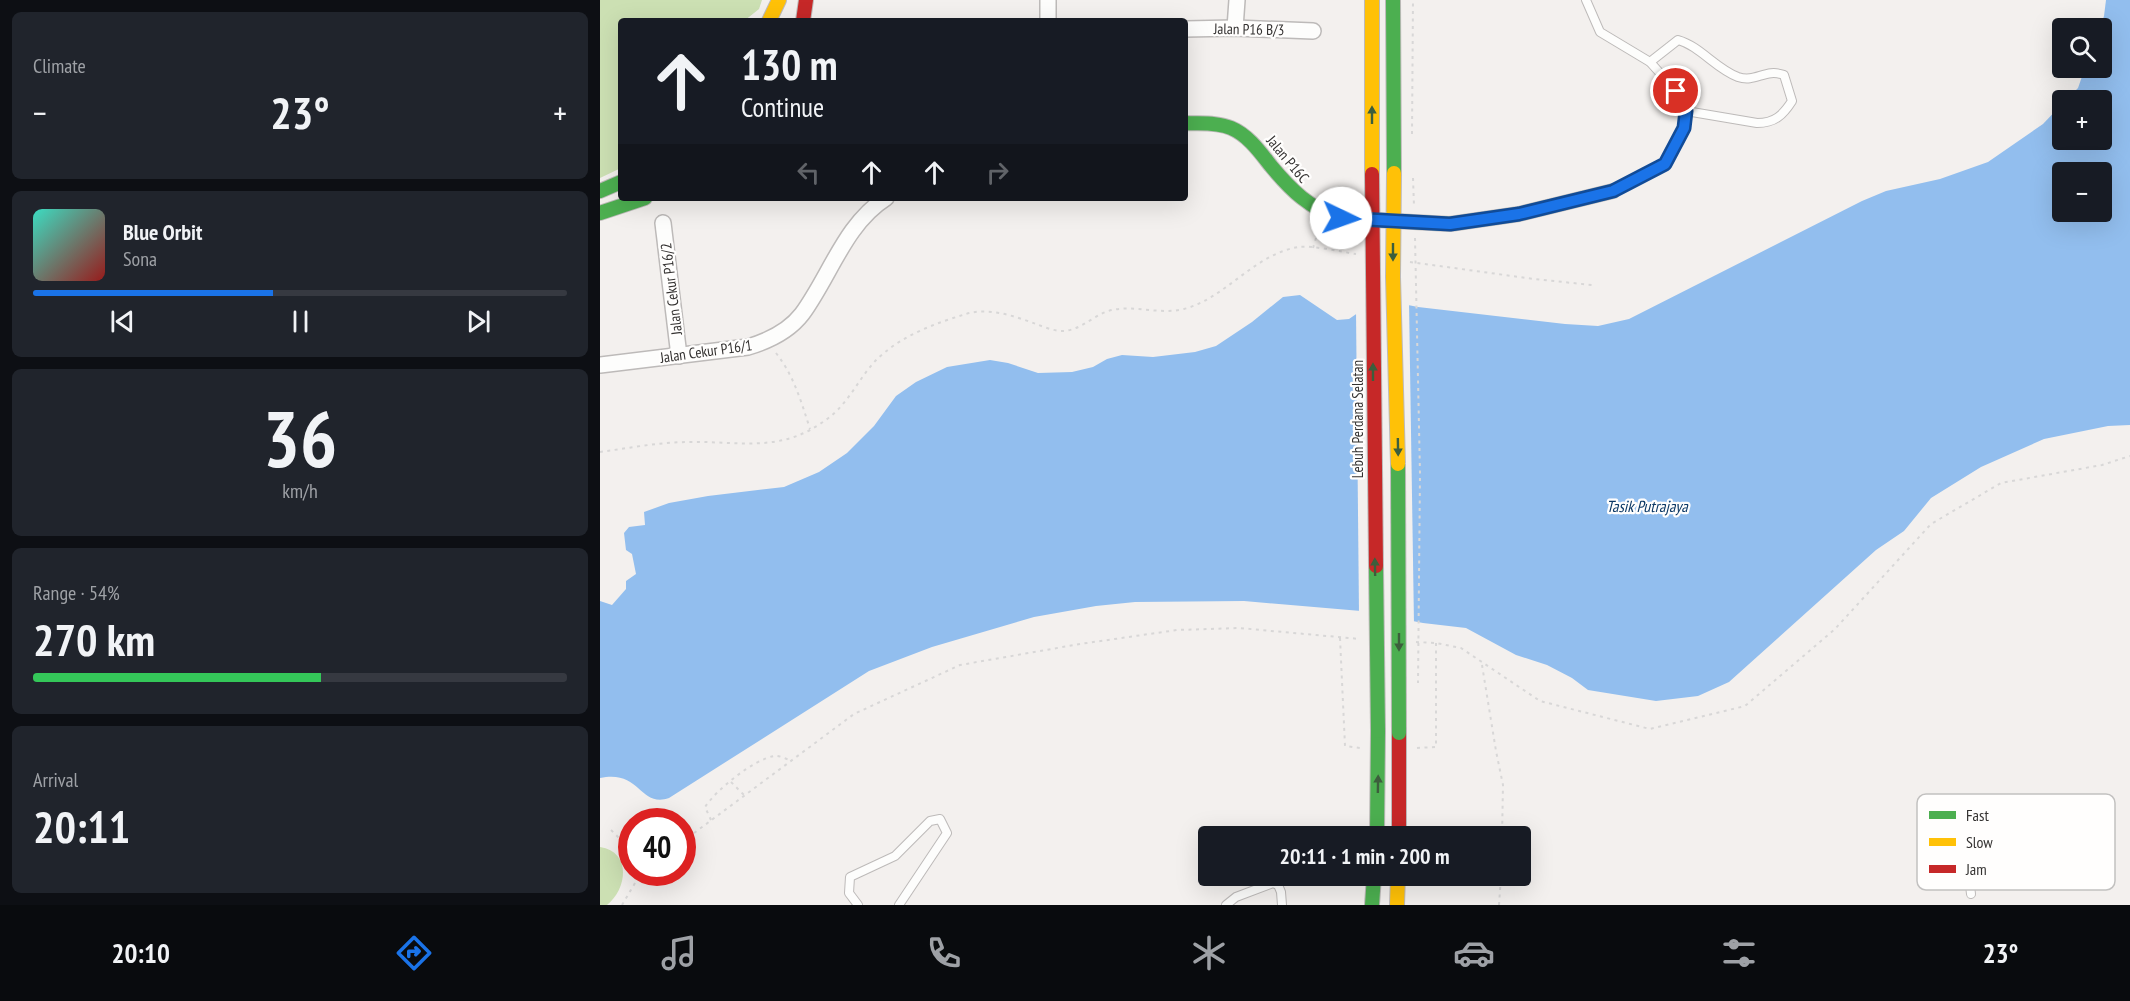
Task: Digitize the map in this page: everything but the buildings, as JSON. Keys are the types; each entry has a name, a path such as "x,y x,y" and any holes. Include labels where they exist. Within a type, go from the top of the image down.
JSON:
{"main road":[{"path":"770,18 779,0"},
{"path":"803,18 806,0"},
{"name":"Lebuh Perdana Selatan","path":"1372,0 1377,826"},
{"path":"1393,0 1393,277 1398,440 1399,826"},
{"name":"Jalan P16C","path":"1188,123 1220,125 1239,132 1251,141 1293,193 1312,208 1326,215 1341,218 1450,224 1519,214 1613,191"},
{"path":"600,191 618,183"},
{"path":"600,213 636,201"},
{"path":"1372,905 1373,886"},
{"path":"1397,905 1398,886"}],"street":[{"path":"1048,0 1048,18"},
{"path":"1235,28 1237,0"},
{"name":"Jalan P16 B/3","path":"1188,29 1313,31"},
{"name":"Jalan Cekur P16/1","path":"600,365 748,347 767,341 787,329 802,315 859,221 882,201"},
{"name":"Jalan Cekur P16/2","path":"663,223 679,356"}],"lane":[{"path":"1586,0 1600,32 1650,62 1676,91 1686,111 1684,128 1665,164 1613,191"},
{"path":"1650,62 1678,40 1687,42 1738,77 1752,79 1773,71 1784,75 1792,100 1783,115 1768,123 1686,111"},
{"path":"858,905 849,893 850,877 895,856 930,821 940,819 947,832 899,905"},
{"path":"1230,904 1236,897 1273,883 1278,885 1282,905"},
{"path":"1971,890 1971,894"}],"path":[{"path":"1412,141 1413,0"},
{"path":"1413,176 1420,474 1417,690"},
{"path":"1313,248 1326,215"},
{"path":"600,452 688,441 767,444 800,435 841,406 884,352 909,337 969,313 987,312 1010,315 1061,331 1074,330 1110,310 1128,308 1166,311 1198,304 1256,264 1299,247 1360,254"},
{"path":"1402,261 1592,285"},
{"path":"767,341 785,364 799,392 810,430"},
{"path":"1340,638 1344,746 1366,748"},
{"path":"1417,748 1436,747 1436,644"},
{"path":"1482,664 1503,785 1502,826"},
{"path":"711,821 705,807 712,796 753,764 775,756 792,761"},
{"path":"731,782 745,796"},
{"path":"611,830 618,837"},
{"path":"622,905 633,886"},
{"path":"1499,905 1501,886"}],"green space":[{"path":"600,0 762,0 759,9 748,18 618,18 618,169 600,178"},
{"path":"600,847 610,850 618,857 618,886 620,886 607,905 600,905"}],"water":[{"name":"Tasik Putrajaya","path":"2106,0 2130,0 2130,425 2108,426 2044,439 1981,467 1931,498 1904,531 1876,550 1729,682 1698,696 1656,701 1588,690 1572,678 1547,665 1516,655 1466,628 1423,623 1361,611 1244,601 1135,602 1034,617 932,647 869,671 669,798 659,800 652,798 624,779 600,778 600,601 612,605 626,589 626,581 636,574 632,554 626,550 624,533 629,527 645,525 644,512 669,503 708,496 784,487 819,472 847,453 874,426 896,396 916,382 947,367 990,360 1008,363 1038,373 1072,372 1093,367 1107,359 1122,355 1153,357 1195,352 1216,346 1252,322 1283,297 1300,295 1337,320 1349,319 1378,299 1418,307 1565,324 1598,326 1629,319 1862,201 1886,191 1940,179 1988,162 2043,124 2052,115 2052,150 2112,150 2112,90 2076,90 2082,78 2112,78 2112,18 2103,18"}],"pier":[{"path":"1378,296 1409,302 1414,624 1359,614 1356,311"}],"traffic: fast":[{"path":"1393,0 1394,173"},
{"path":"1188,123 1220,125 1237,131 1253,144 1278,175 1302,198 1319,209 1340,218 1450,224 1519,214 1613,191"},
{"path":"600,191 618,183"},
{"path":"600,213 636,201"},
{"path":"1398,464 1399,733"},
{"path":"1376,566 1378,731"},
{"path":"1377,826 1378,731"},
{"path":"1372,905 1373,886"}],"traffic: slow":[{"path":"770,18 779,0"},
{"path":"1372,0 1372,174"},
{"path":"1394,173 1393,277 1398,464"},
{"path":"1397,905 1398,886"}],"traffic: jam":[{"path":"803,18 806,0"},
{"path":"1372,174 1376,566"},
{"path":"1399,733 1399,826"}],"route":[{"path":"1341,218 1450,224 1519,214 1613,191 1665,164 1684,128 1686,111 1676,91"}]}
